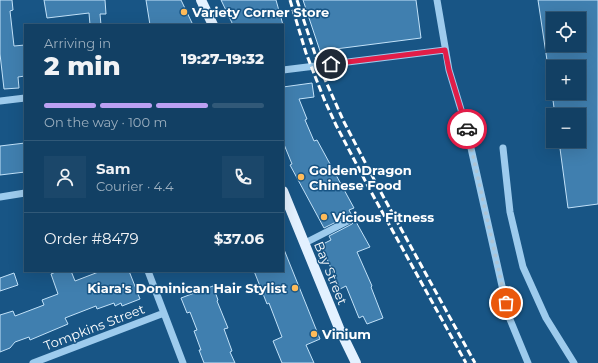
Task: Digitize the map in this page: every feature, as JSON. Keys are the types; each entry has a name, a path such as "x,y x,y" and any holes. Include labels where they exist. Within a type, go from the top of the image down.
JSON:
{"main road":[{"path":"201,0 213,24"},
{"name":"Bay Street","path":"284,193 339,328 356,363"}],"street":[{"path":"437,0 449,70 466,126 509,317 528,363"},
{"path":"284,70 445,50"},
{"path":"0,101 24,98"},
{"path":"503,148 510,212 523,267 546,318 574,363"},
{"path":"0,196 24,194"},
{"path":"305,243 350,220"},
{"path":"148,272 183,363"},
{"name":"Tompkins Street","path":"33,363 164,313"}],"building":[{"path":"0,0 12,0 13,10 10,11 14,46 24,45 24,76 18,77 19,88 4,89 0,54"},
{"path":"44,0 105,0 106,14 100,14 101,24 90,24 89,13 47,18"},
{"path":"146,0 181,0 193,24 150,24"},
{"path":"221,0 276,0 283,24 233,24"},
{"path":"303,0 416,0 421,38 320,51"},
{"path":"538,0 598,0 598,204 568,208 560,148 586,148 586,108 554,108 553,100 586,100 586,60 547,60"},
{"path":"312,83 314,97 299,99 307,119 305,120 314,141 317,140 354,208 349,210 352,216 348,216 324,228 290,165 292,164 284,144 284,87"},
{"path":"24,143 24,172 0,175 0,146"},
{"path":"355,220 370,247 357,252 372,286 371,287 383,318 367,324 363,316 359,318 346,286 340,289 321,245 331,240 329,236 352,224"},
{"path":"284,249 320,339 306,345 314,363 282,363 273,341 282,337 269,303 267,304 254,272 284,272"},
{"path":"56,272 71,272 75,281 98,272 129,272 140,299 122,306 121,303 115,306 114,303 97,309 96,306 65,318 68,324 30,340 29,337 15,342 10,348 0,352 0,315 13,311 15,316 44,305 42,300 58,294 51,274"},
{"path":"14,273 18,285 0,291 0,278"},
{"path":"213,286 218,300 217,301 228,328 224,329 232,351 230,352 235,363 204,363 194,331 197,330 190,312 187,313 181,298"}],"railway":[{"path":"290,0 306,53 336,125 370,190 466,363"},
{"path":"297,0 319,66 344,122 475,363"}],"way so far":[{"path":"467,129 506,303"}],"place":[{"name":"Variety Corner Store","path":"184,12"},
{"name":"Golden Dragon Chinese Food","path":"301,177"},
{"name":"Vicious Fitness","path":"324,217"},
{"name":"Kiara's Dominican Hair Stylist","path":"295,288"},
{"name":"Vinium","path":"314,334"}],"route":[{"path":"331,64 445,50 449,70 467,129"}]}
